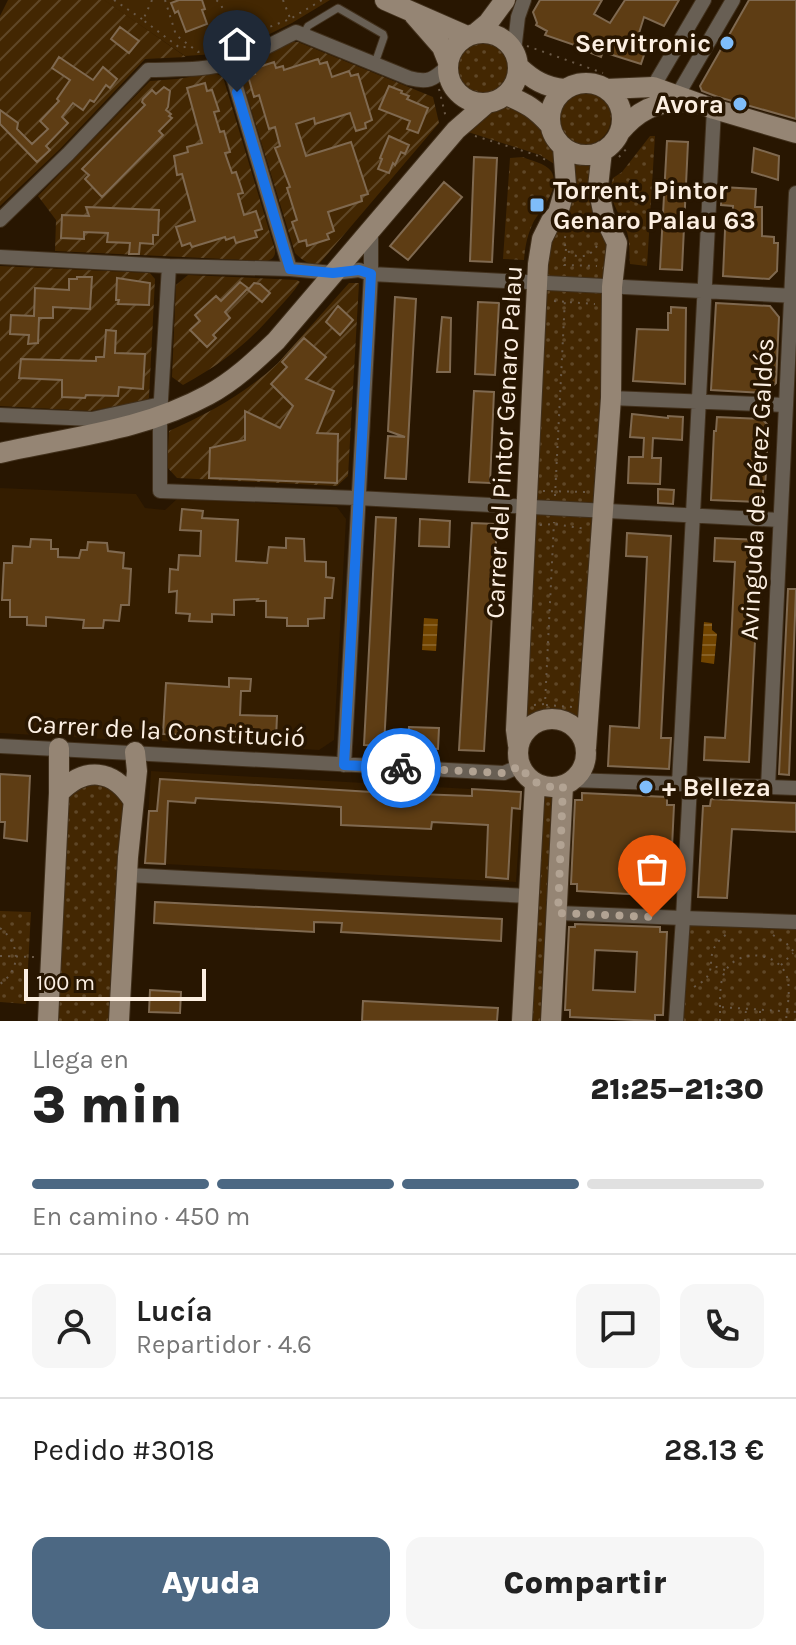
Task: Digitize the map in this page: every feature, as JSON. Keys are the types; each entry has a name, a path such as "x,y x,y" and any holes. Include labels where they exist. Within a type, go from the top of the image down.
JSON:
{"street":[{"path":"385,0 471,34 499,36 535,81 549,87 564,89 581,83 606,89 620,107 622,120 619,133"},
{"path":"0,220 148,70 189,69 229,63 296,32 424,82 444,69 458,43 488,23 505,0"},
{"path":"0,453 109,431 210,394 248,367 276,341 456,130 513,87 517,77 512,0"},
{"path":"514,53 518,17 524,0"},
{"path":"653,87 704,0"},
{"path":"676,1021 683,918 684,784 704,292 696,103 733,0"},
{"path":"412,12 442,47 444,69 460,95 468,100 496,99 526,103 550,125 557,141 556,154 594,154 615,140 629,120 651,106 673,102 696,103"},
{"path":"229,63 290,269"},
{"path":"606,89 653,87 796,133"},
{"path":"550,125 551,109 564,89"},
{"path":"456,130 460,95"},
{"path":"551,1021 568,783 585,763 611,398 612,296 617,243 604,216 598,187 602,151"},
{"name":"Carrer del Pintor Genaro Palau","path":"518,745 516,730 538,264 542,239 558,213 566,185 556,154"},
{"name":"Avinguda de Pérez Galdós","path":"768,787 796,193"},
{"path":"344,765 371,229"},
{"path":"0,257 333,273 359,270 371,274 537,282 612,296 704,292 793,296"},
{"path":"169,266 160,491 780,520"},
{"path":"611,398 785,405"},
{"path":"0,415 92,419 161,410"},
{"path":"586,748 581,735 570,724 559,719 546,719 534,723 525,731 518,745 518,757 520,766 535,783 555,787 568,783 796,788"},
{"name":"Carrer de la Constitució","path":"0,746 504,773 520,766"},
{"path":"48,1021 59,748"},
{"path":"119,1021 127,875 137,771 135,752"},
{"path":"59,793 83,775 101,775 120,784 133,800"},
{"path":"522,1021 535,783"},
{"path":"127,875 528,896"},
{"path":"558,913 796,922"}],"lane":[{"path":"303,35 308,26 338,8 383,34 375,63"}],"path":[{"path":"114,0 180,48 190,46"},
{"path":"143,20 152,0"},
{"path":"165,0 176,35 198,52 290,19 322,0"},
{"path":"216,0 221,4 232,41"},
{"path":"283,0 290,19"},
{"path":"444,69 448,124 463,135 465,133 536,155 556,154"},
{"path":"594,229 587,224 572,226 565,236 564,265 601,266"},
{"path":"566,248 579,257 588,256 595,252 598,236"},
{"path":"565,301 612,296"},
{"path":"555,492 604,512"},
{"path":"554,524 604,512"},
{"path":"545,704 589,708"},
{"path":"0,928 12,941 16,957 11,973 0,984"},
{"path":"690,988 705,981 710,973 715,943 730,932"},
{"path":"770,934 795,953 780,966"},
{"path":"720,1021 721,988 726,970 747,955 766,957 780,966 788,980 786,1021"},
{"path":"0,956 52,958"},
{"path":"711,965 726,970"},
{"path":"720,1007 796,1012"},
{"path":"745,1021 746,1009"},
{"path":"760,1010 760,1021"}],"shaded area":[{"path":"8,0 105,0 186,57 145,59 60,149 0,206 0,16"},
{"path":"104,0 330,0 231,53 185,56"},
{"path":"482,40 501,48 509,67 501,86 482,94 463,86 455,67 463,48"},
{"path":"292,42 433,97 439,123 319,264 306,262 295,253 241,76 243,67"},
{"path":"215,73 223,77 275,250 273,257 266,261 55,251 56,220 38,196 150,81"},
{"path":"584,91 603,99 611,118 603,137 584,145 565,137 557,118 565,99"},
{"path":"508,105 535,118 555,152 559,167 540,155 468,132 467,129 492,108"},
{"path":"650,136 655,136 647,266 630,264 628,236 611,186 613,178 622,172"},
{"path":"523,157 548,168 554,184 531,228 524,260 503,259 510,158"},
{"path":"571,159 592,162 611,245 578,726 563,717 548,714 533,719 519,729 545,255"},
{"path":"0,266 150,273 155,279 149,398 90,411 0,406"},
{"path":"188,275 300,282 244,344 183,385 172,377 176,285"},
{"path":"349,283 359,283 348,476 337,486 177,478 167,467 169,431 226,402 266,374"},
{"path":"0,488 136,494 145,508 165,510 177,499 337,507 346,519 334,740 319,750 160,741 153,731 130,729 123,740 0,733"},
{"path":"424,618 438,619 436,651 422,650"},
{"path":"704,622 712,623 712,630 717,634 714,664 701,662"},
{"path":"151,771 522,792 516,882 145,863"},
{"path":"91,782 116,790 126,808 110,1021 57,1021 63,810 71,792"},
{"path":"543,786 554,787 551,1021 523,1021"},
{"path":"0,911 31,912 26,1004 0,1002"},
{"path":"686,921 796,925 796,1021 680,1021"}],"building":[{"path":"202,0 207,24 186,32 178,11 175,13 171,3"},
{"path":"540,0 602,0 594,14 610,23 625,0 679,0 664,26 644,17 634,49 645,52 641,64 603,52 601,57 545,35 547,31 536,25 533,12"},
{"path":"749,0 796,0 796,119 718,97 702,91 700,86"},
{"path":"120,27 139,41 129,53 111,39"},
{"path":"59,57 93,80 103,67 117,79 110,88 106,85 94,102 90,100 83,110 73,103 62,117 68,123 46,146 50,150 37,162 0,124 0,110 18,123 17,129 32,144 48,129 40,121 59,101 57,99 70,80 52,68"},
{"path":"318,59 320,64 327,62 332,77 349,71 351,76 358,74 372,120 365,123 366,128 356,131 350,113 315,124 314,118 296,124 306,156 351,142 368,194 361,196 362,201 328,212 334,231 327,234 329,239 307,246 306,240 299,242 292,222 297,220 287,188 290,187 275,148 280,146 275,127 269,129 259,95 254,97 248,76 255,74 253,69 274,62 276,68 283,66 284,70"},
{"path":"205,83 207,91 212,90 219,111 214,112 220,132 224,131 230,152 225,153 232,173 236,172 243,193 238,194 244,215 256,211 262,229 255,231 257,237 236,243 234,237 226,240 225,237 192,247 190,243 182,246 176,227 195,221 182,174 177,175 174,156 188,152 187,147 202,143 187,88"},
{"path":"389,86 409,96 407,99 428,108 418,133 407,129 410,121 379,109"},
{"path":"164,87 170,91 166,110 172,118 159,131 163,135 102,197 85,179 89,175 82,169 145,105 143,99 152,90 156,94"},
{"path":"389,136 409,145 405,154 401,152 395,165 393,163 389,173 378,169"},
{"path":"667,141 688,142 682,270 660,269"},
{"path":"754,148 779,156 778,180 752,172"},
{"path":"474,157 497,158 492,262 470,261"},
{"path":"444,182 462,197 408,260 390,246"},
{"path":"722,187 756,189 755,207 762,207 762,236 774,237 774,243 778,243 777,271 769,279 723,276 725,230 732,230 733,206 721,205"},
{"path":"86,207 159,210 158,235 153,235 153,244 140,243 139,254 129,254 130,243 107,242 108,233 84,232 84,239 61,238 62,215 89,216"},
{"path":"92,277 90,309 53,307 53,318 39,318 38,343 28,344 29,335 10,334 11,315 34,316 35,288 69,290 69,279"},
{"path":"117,278 150,283 149,305 118,304"},
{"path":"240,282 248,288 225,312 230,318 213,335 216,338 207,347 190,330 200,321 195,315 216,296 221,301"},
{"path":"254,283 270,293 262,302 248,290"},
{"path":"395,297 416,299 406,479 385,478 388,436 405,437 388,431"},
{"path":"478,302 499,303 495,375 475,374"},
{"path":"716,303 770,306 779,317 776,383 765,393 711,390"},
{"path":"338,306 353,320 340,335 326,322"},
{"path":"671,307 686,308 685,384 633,381 637,329 668,330"},
{"path":"442,317 451,318 450,372 437,372"},
{"path":"106,330 116,331 115,353 145,354 143,389 119,387 118,396 62,397 62,380 19,378 21,359 96,361 96,357 104,357"},
{"path":"304,338 326,357 306,379 334,391 317,433 338,434 337,483 209,478 210,448 245,440 245,411 280,428 293,406 271,384 287,367 282,362"},
{"path":"474,391 494,392 490,483 469,482"},
{"path":"632,414 683,417 682,440 653,438 652,458 661,458 660,484 628,483 629,457 643,457 644,438 630,437"},
{"path":"717,417 762,419 767,424 765,488 758,502 711,500"},
{"path":"658,489 674,490 673,504 658,503"},
{"path":"182,509 203,511 202,518 238,520 236,561 267,563 269,547 286,548 286,538 304,539 305,561 326,562 326,577 334,578 332,598 325,598 324,618 308,619 308,626 287,626 287,618 266,617 266,601 258,599 234,600 234,615 212,614 212,622 189,621 190,614 176,613 177,591 169,592 170,569 178,570 179,555 200,556 201,531 180,530"},
{"path":"376,517 396,518 384,746 364,745"},
{"path":"420,519 450,521 449,547 419,546"},
{"path":"472,523 497,526 484,751 459,750"},
{"path":"627,533 671,536 661,738 671,738 669,769 608,766 610,726 639,728 647,557 626,556"},
{"path":"715,538 760,540 749,762 704,760 705,737 725,738 731,644 735,562 714,561"},
{"path":"31,539 51,540 51,549 58,549 58,557 79,558 81,550 87,550 88,542 107,543 108,551 124,553 123,568 131,569 129,605 121,605 119,621 104,620 103,628 83,628 84,620 46,617 46,626 27,625 27,617 10,617 10,600 2,600 4,563 12,563 13,546 30,547"},
{"path":"788,589 796,589 789,775 779,774"},
{"path":"229,678 251,679 250,691 241,691 240,715 277,716 276,739 163,734 166,683 229,687"},
{"path":"409,727 439,728 438,749 408,747"},
{"path":"0,774 30,776 27,841 4,838 5,822 0,822"},
{"path":"160,779 388,793 472,796 472,789 521,792 520,809 512,808 508,879 486,877 488,825 432,822 431,829 341,825 341,807 196,798 195,803 168,801 165,864 145,863 149,811 157,811"},
{"path":"582,793 667,797 667,805 674,805 670,889 662,889 662,896 577,891 577,884 571,884 575,800 582,800"},
{"path":"711,799 796,803 796,832 732,829 727,898 698,897 703,806 710,806"},
{"path":"155,902 502,919 501,941 341,932 342,923 314,922 314,932 154,923"},
{"path":"575,924 660,927 660,932 667,932 663,1015 655,1015 655,1021 570,1017 570,1010 565,1010 569,927 575,927","holes":["595,950 637,952 635,992 593,990"]},
{"path":"150,990 181,992 180,1013 149,1012"},
{"path":"363,1001 498,1008 497,1021 362,1021"}],"way so far":[{"path":"401,768 504,773 520,766 535,783 563,786 558,913 652,917"}],"place":[{"name":"Servitronic","path":"727,43"},
{"name":"Avora","path":"740,104"},
{"name":"Torrent, Pintor Genaro Palau 63","path":"537,205"},
{"name":"+ Belleza","path":"646,787"}],"route":[{"path":"237,92 290,269 333,273 359,270 371,274 344,765 401,768"}]}
